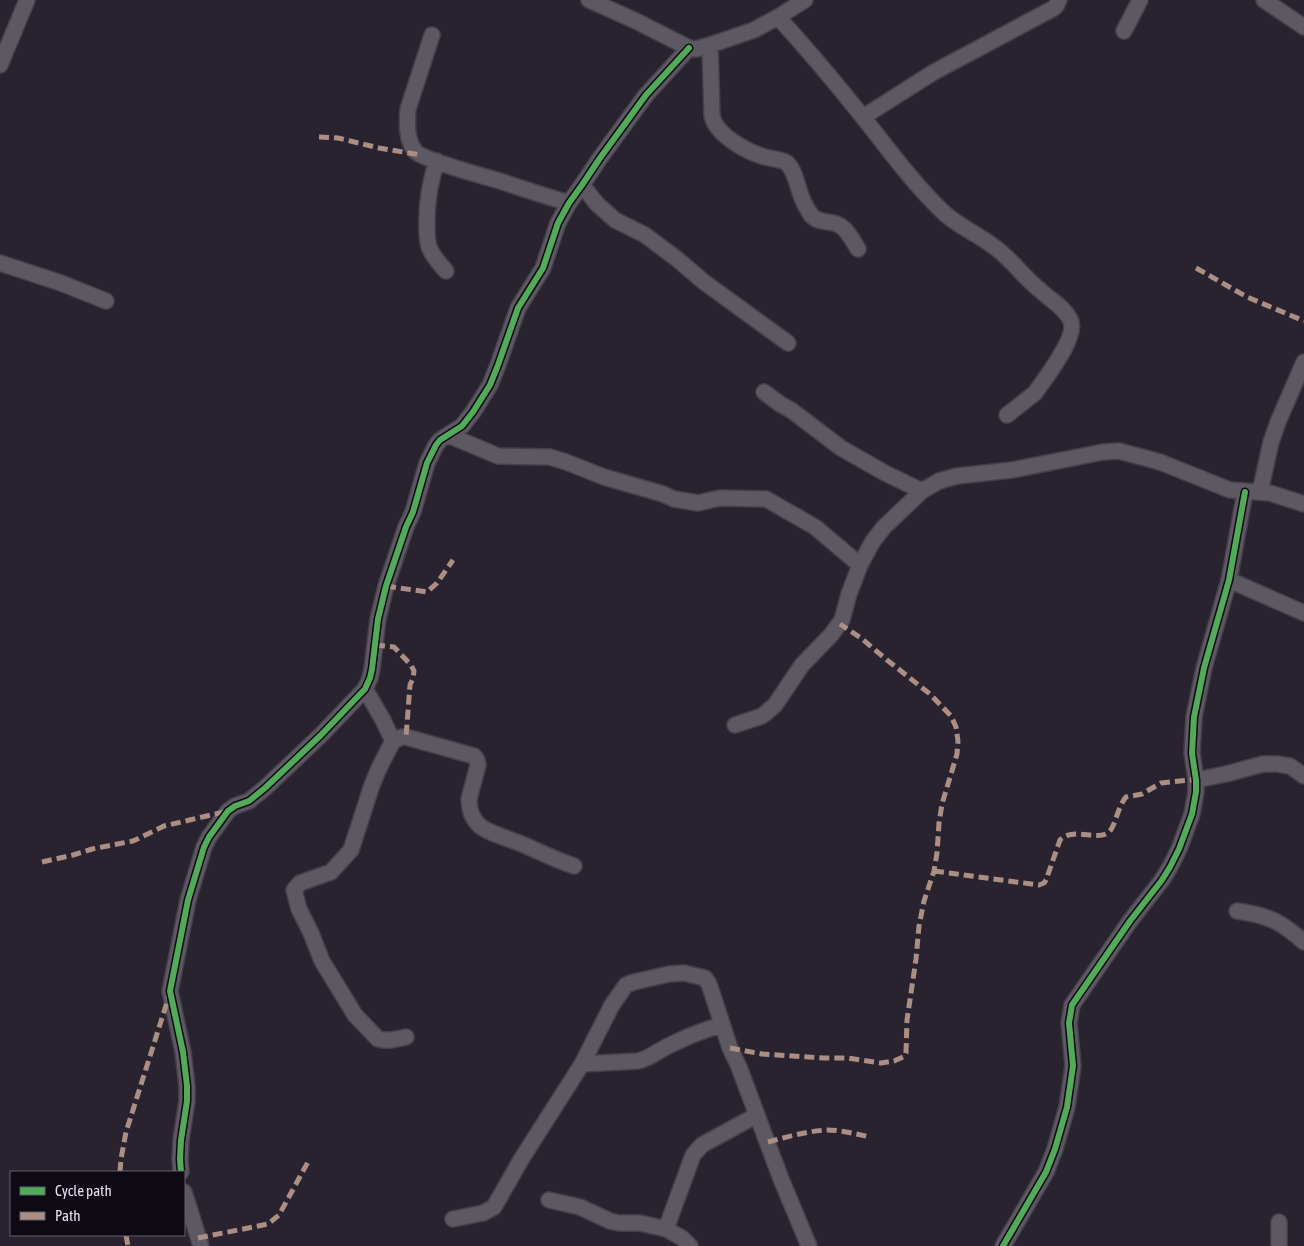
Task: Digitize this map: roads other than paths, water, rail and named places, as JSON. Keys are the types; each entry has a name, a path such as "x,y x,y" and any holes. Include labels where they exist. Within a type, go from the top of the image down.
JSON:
{"street":[{"path":"0,65 27,0"},
{"path":"589,0 689,48 710,45 754,30 805,0"},
{"path":"863,117 934,72 1054,8 1059,0"},
{"path":"1124,31 1140,0"},
{"path":"1264,0 1304,27"},
{"path":"778,17 821,65 907,173 940,210 954,222 980,236 995,247 1070,318 1072,329 1068,342 1040,386 1035,393 1006,415"},
{"path":"432,35 408,109 408,135 414,150 437,161 569,203"},
{"path":"710,45 712,116 716,126 744,148 788,164 802,200 811,214 816,220 838,224 848,233 858,249"},
{"path":"181,1171 181,1140 187,1101 187,1086 183,1052 170,991 188,900 204,848 209,837 228,810 249,801 265,788 321,735 365,689 372,669 380,610 393,564 413,512 427,463 438,442 462,426 474,412 490,386 518,308 543,268 558,223 569,203 646,95 689,48"},
{"path":"437,161 428,192 428,238 432,254 446,271"},
{"path":"582,185 615,220 645,234 677,258 704,282 788,343"},
{"path":"0,263 61,283 106,301"},
{"path":"1003,1246 1046,1172 1055,1149 1066,1107 1073,1066 1069,1023 1072,1005 1130,921 1162,880 1175,858 1192,814 1196,780 1192,753 1194,717 1204,668 1253,492 1278,422 1304,362"},
{"path":"764,392 841,448 922,491"},
{"path":"448,435 498,456 550,458 674,499 698,503 720,498 766,499 815,527 860,565"},
{"path":"735,725 757,718 775,705 802,665 840,624 860,565 873,541 884,527 922,491 939,481 957,476 1012,470 1103,452 1119,451 1160,462 1230,490 1270,493 1304,504"},
{"path":"1229,580 1304,613"},
{"path":"365,689 393,741"},
{"path":"406,1037 385,1041 380,1040 355,1016 322,961 294,892 300,883 332,872 351,850 372,784 393,741 406,737 474,756 478,763 469,805 478,824 490,831 574,866"},
{"path":"1196,780 1263,764 1290,766 1304,776"},
{"path":"1237,911 1258,914 1268,918 1283,925 1304,942"},
{"path":"452,1219 483,1213 494,1207 522,1158 582,1064 612,1005 624,988 634,982 669,974 684,973 705,978 710,984 730,1048 809,1246"},
{"path":"582,1064 642,1061 684,1038 707,1028 722,1025"},
{"path":"666,1229 684,1178 696,1152 702,1145 757,1116"},
{"path":"185,1195 201,1246"},
{"path":"549,1200 580,1207 610,1221 666,1229 682,1238 690,1246"},
{"path":"1279,1222 1279,1246"}]}
